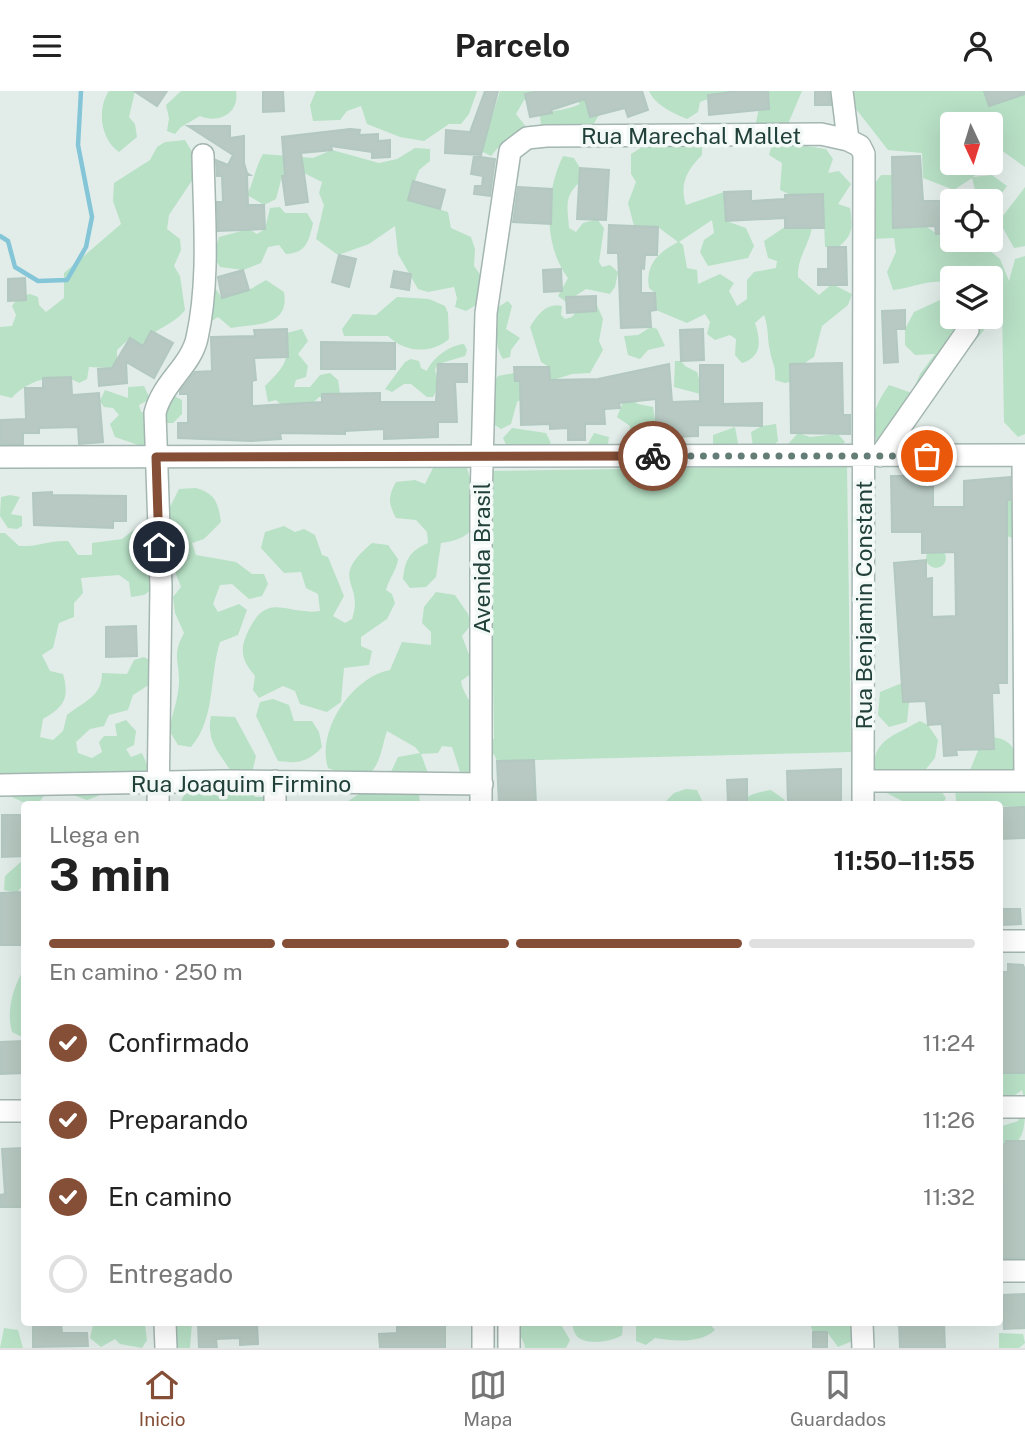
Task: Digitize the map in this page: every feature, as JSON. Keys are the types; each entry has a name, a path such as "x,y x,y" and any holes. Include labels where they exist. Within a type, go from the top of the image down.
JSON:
{"street":[{"name":"Rua Benjamin Constant","path":"842,91 856,147 871,456 863,801"},
{"name":"Rua Marechal Mallet","path":"514,145 527,138 546,136 780,133 821,134 856,147"},
{"name":"Avenida Brasil","path":"482,800 481,456 486,313 503,191 510,151 514,145"},
{"path":"158,801 160,578 155,413 159,397 197,339 203,282 203,155"},
{"path":"871,456 968,330"},
{"path":"0,457 1024,455 1025,781 863,781"},
{"path":"275,781 275,801"},
{"name":"Rua Joaquim Firmino","path":"0,785 275,781 482,800"},
{"path":"1003,941 1025,941"},
{"path":"1003,1107 1025,1107"},
{"path":"0,1111 21,1111"},
{"path":"1003,1271 1025,1271"},
{"path":"165,1326 166,1348"},
{"path":"483,1326 483,1348"},
{"path":"509,1326 509,1348"},
{"path":"862,1326 863,1348"}],"green space":[{"path":"109,91 135,91 129,117 135,124 137,137 119,152 108,139 102,123 103,106"},
{"path":"181,91 236,91 235,106 220,118 200,116 181,127 175,134 167,131 169,118 166,105"},
{"path":"316,91 477,91 469,114 461,124 449,124 424,141 400,137 367,124 361,106 347,111 340,120 313,121 310,105"},
{"path":"500,91 542,91 537,97 524,100 516,114 527,128 511,142 501,144 491,156 479,150 480,134 489,126"},
{"path":"569,91 603,108 592,127 553,133 541,126 540,115 580,104"},
{"path":"649,91 737,91 700,102 698,112 687,119 660,104"},
{"path":"768,91 802,91 788,124 780,131 754,132 759,108"},
{"path":"854,91 1025,91 1025,167 1003,151 1003,112 940,112 940,175 992,175 1007,186 1003,192 1003,189 975,189 972,178 951,189 923,178 922,153 888,150 856,109"},
{"path":"655,139 702,145 702,155 688,172 684,184 686,205 724,192 726,221 746,228 754,246 748,258 708,266 700,252 704,240 714,233 712,220 679,242 683,245 687,268 697,270 698,284 720,274 734,283 729,291 737,306 747,299 747,280 754,272 776,268 777,261 768,258 764,241 792,222 812,228 799,264 798,277 819,295 832,284 852,294 848,305 822,326 814,357 803,364 798,380 785,383 775,380 764,315 755,323 759,342 756,352 742,363 735,355 736,339 730,335 715,340 707,334 710,322 705,314 687,323 656,310 655,293 649,288 649,272 659,255 678,242 658,227 634,226 628,203 636,182 631,174 631,154"},
{"path":"185,140 195,157 197,173 169,215 167,229 180,239 181,250 174,266 180,276 185,310 152,334 142,345 130,338 117,350 117,361 111,368 89,367 87,379 79,383 62,377 43,379 34,382 12,398 0,395 0,327 12,326 16,315 12,306 19,296 30,294 38,297 39,305 46,312 64,298 64,273 121,224 113,201 114,183 150,160 157,147 165,142"},
{"path":"773,141 826,149 833,159 828,173 839,171 851,184 838,204 850,208 851,231 837,248 825,247 823,195 808,203 780,190 782,163 769,155"},
{"path":"415,148 430,149 430,161 419,170 408,200 448,212 451,228 471,237 475,249 474,266 481,276 476,305 466,311 455,307 457,298 454,287 428,292 418,289 398,254 395,226 369,244 338,255 316,239 324,205 319,193 322,182 304,173 282,176 276,199 264,205 247,195 263,154 313,158 332,150 379,163 397,159"},
{"path":"563,156 574,158 580,168 579,183 569,198 569,228 576,232 583,223 597,219 604,228 599,262 602,267 610,265 618,272 615,287 610,294 586,289 566,302 558,296 568,278 554,250 549,219 553,186"},
{"path":"881,175 893,175 893,228 927,227 940,236 940,252 992,252 1000,259 1003,266 940,266 940,282 893,290 887,272 896,252 894,238 872,239 872,187"},
{"path":"1025,187 1025,246 1014,248 1003,228 1003,216"},
{"path":"280,207 285,213 307,213 313,223 303,248 286,254 279,245 268,247 261,263 243,270 220,267 213,256 219,237 249,229 257,234 265,229 270,208"},
{"path":"1025,256 1025,434 1018,437 1004,422 1003,266 1009,281 1015,259"},
{"path":"266,280 284,292 282,312 276,318 260,324 231,328 218,317 210,322 213,285 222,298 249,290"},
{"path":"397,297 429,299 445,306 448,313 449,339 434,348 417,349 402,345 388,336 344,336 342,329 353,314 376,315"},
{"path":"940,300 940,329 963,329 963,335 972,329 985,329 910,417 878,446 874,414 884,393 889,385 912,393 920,374 935,354 915,355 905,345 905,329 914,312"},
{"path":"508,301 512,306 506,329 520,338 511,350 510,357 503,359 497,341 498,307"},
{"path":"596,303 603,319 599,341 603,350 590,373 572,374 550,381 549,367 541,362 530,327 539,314 552,306 562,306 561,315 565,319 572,317 582,305"},
{"path":"651,327 657,329 665,346 648,350 640,359 628,355 624,336 638,335"},
{"path":"302,329 308,341 298,354 308,366 306,377 296,380 294,387 310,387 320,375 330,373 338,380 340,394 327,399 319,397 314,402 298,403 298,420 276,400 268,402 265,386 284,363 287,333"},
{"path":"464,344 467,350 465,356 438,364 435,370 439,385 433,397 427,397 411,384 404,384 392,392 385,389 405,362 411,359 419,361 421,368 427,371 442,353"},
{"path":"675,361 681,361 697,372 704,395 674,387"},
{"path":"514,373 524,375 526,396 517,402 511,424 501,429 492,423 487,391 498,376"},
{"path":"144,386 150,399 139,405 141,412 152,414 150,444 144,447 115,437 110,424 119,415 113,408 104,407 100,401 105,390 128,398 128,387"},
{"path":"168,393 182,400 182,414 173,423 165,423 161,405"},
{"path":"626,395 638,404 653,407 656,425 640,447 630,440 630,426 617,417"},
{"path":"776,424 778,441 774,445 753,447 751,432 762,426"},
{"path":"735,427 738,443 735,448 713,449 713,435"},
{"path":"512,428 546,433 551,443 541,449 509,451 503,438"},
{"path":"594,433 609,437 607,451 591,449 588,444"},
{"path":"798,433 810,437 838,434 845,442 842,445 847,465 851,752 497,761 494,754 482,768 463,781 452,747 442,746 438,753 421,754 429,776 419,792 420,801 348,801 390,774 398,757 420,753 415,747 387,731 376,765 360,781 328,768 327,738 340,708 363,683 390,670 402,642 431,645 431,632 422,623 424,607 436,592 455,595 468,614 471,625 462,636 471,660 472,673 461,681 478,716 471,727 470,738 494,739 490,471 809,466 800,450 788,444"},
{"path":"449,460 467,468 471,482 469,496 478,501 474,526 465,536 441,543 436,577 426,587 410,588 403,579 405,566 417,549 428,543 427,532 416,520 396,518 390,504 392,491 396,482 415,480 425,484 433,468"},
{"path":"196,488 208,493 215,500 221,522 204,539 192,543 196,555 236,562 252,574 264,574 268,584 262,596 249,599 232,584 220,585 213,604 218,612 239,604 247,610 238,635 220,642 205,724 191,747 178,745 169,730 179,687 177,652 184,633 175,613 173,597 181,587 174,569 179,558 167,513 179,489"},
{"path":"1,497 20,497 11,514 22,516 22,526 17,529 8,528 0,516"},
{"path":"1007,500 1017,500 1015,539 1007,536"},
{"path":"284,526 295,532 304,529 315,535 322,555 328,557 344,596 333,616 345,623 352,619 355,606 349,574 359,556 372,543 388,545 398,559 386,590 392,594 395,603 387,619 361,637 361,646 372,651 369,665 344,668 341,702 327,712 300,704 295,691 283,686 259,698 253,690 255,676 244,657 246,636 254,621 269,608 320,611 318,594 306,588 301,572 284,573 261,548 265,532"},
{"path":"135,529 147,536 148,552 156,556 157,586 144,595 131,597 129,582 119,575 81,578 83,593 74,603 74,617 59,623 53,648 42,655 50,671 63,674 66,689 64,701 43,719 40,737 53,740 63,731 67,715 86,702 99,688 102,673 127,674 134,660 144,657 157,664 158,679 133,695 128,710 109,715 104,726 90,729 76,742 78,753 92,758 102,752 99,742 104,736 117,736 115,724 126,720 136,731 134,745 126,749 131,757 142,753 148,767 143,781 113,782 98,796 87,800 70,794 46,793 40,801 21,801 5,794 0,796 0,533 5,533 19,546 68,541 78,555 92,555 92,543 122,539"},
{"path":"936,548 943,551 946,558 943,565 936,568 929,565 926,558 929,551"},
{"path":"902,683 910,693 907,722 889,727 878,715 880,692"},
{"path":"273,699 289,705 294,721 312,721 319,732 322,747 312,756 297,762 278,761 256,716 260,702"},
{"path":"211,716 235,717 256,756 252,773 231,771 212,739"},
{"path":"920,721 928,725 938,740 935,758 926,769 946,798 944,801 902,801 873,786 877,751 888,738"},
{"path":"984,736 1009,743 1016,757 1025,757 1025,807 1003,806 1003,801 956,801 954,778 970,770"},
{"path":"253,785 255,797 277,797 282,801 181,801 186,791"},
{"path":"686,789 697,790 702,801 666,801 674,793"},
{"path":"771,790 785,801 743,801"},
{"path":"21,862 21,887 17,893 4,890 5,876"},
{"path":"21,975 21,1036 12,1032 10,1024 10,1008"},
{"path":"1003,1073 1025,1073 1025,1100 1022,1090 1005,1102 1010,1115 1003,1118"},
{"path":"1025,1106 1022,1135 1014,1144 1003,1148 1003,1126 1018,1121"},
{"path":"93,1326 145,1326 147,1340 142,1348 120,1344 115,1339 101,1347 90,1338"},
{"path":"174,1326 192,1326 190,1348 176,1348"},
{"path":"506,1326 562,1326 570,1340 566,1348 525,1348 520,1336"},
{"path":"573,1326 623,1326 622,1335 605,1341 585,1341 574,1331"},
{"path":"636,1326 712,1326 715,1330 702,1338 655,1338 646,1345 636,1341"},
{"path":"811,1326 852,1326 855,1328 855,1340 838,1347 827,1332 813,1332"},
{"path":"4,1328 18,1330 23,1348 0,1348"},
{"path":"999,1333 1023,1334 1025,1343 1019,1348 999,1348"}],"building":[{"path":"134,91 167,91 157,106"},
{"path":"263,91 283,91 284,111 263,112"},
{"path":"485,91 498,91 481,155 445,153 446,130 470,132"},
{"path":"539,91 642,91 648,110 628,117 625,108 590,117 585,99 551,110 552,113 530,117 525,94"},
{"path":"768,91 769,109 709,115 708,95"},
{"path":"815,91 829,91 831,105 815,105"},
{"path":"984,91 1025,91 1025,94 989,106"},
{"path":"188,126 230,126 230,138 244,136 244,163 250,175 247,175 248,205 264,205 265,229 218,231 217,202 223,202 222,176 217,176 216,160 228,165 233,155"},
{"path":"360,130 359,135 378,134 378,141 390,140 390,157 372,158 372,152 331,146 332,150 301,153 308,202 286,205 282,176 285,176 282,137"},
{"path":"474,156 495,159 490,196 474,194 475,186 482,186 483,176 471,174"},
{"path":"920,156 923,201 940,201 940,234 936,234 935,226 893,228 892,157"},
{"path":"580,168 609,170 606,220 577,219"},
{"path":"413,181 445,190 440,209 408,200"},
{"path":"518,187 552,189 551,224 513,222"},
{"path":"751,191 751,201 785,199 785,195 823,194 824,228 785,228 785,218 726,221 724,192"},
{"path":"609,225 658,227 657,255 645,255 644,269 641,268 641,293 655,293 656,310 650,311 651,327 621,328 618,253 608,253"},
{"path":"828,247 846,247 847,285 818,285 818,269 828,269"},
{"path":"339,255 356,259 349,287 332,282"},
{"path":"561,269 562,291 544,292 543,270"},
{"path":"243,270 249,290 222,298 218,277"},
{"path":"394,271 411,274 409,290 391,287"},
{"path":"25,278 26,300 8,301 8,279"},
{"path":"596,296 596,311 567,313 566,297"},
{"path":"905,310 905,329 896,329 898,362 884,363 882,311"},
{"path":"287,329 288,357 254,358 256,380 252,381 252,406 322,402 322,394 380,393 380,402 436,402 438,364 467,364 467,382 455,382 457,422 438,422 438,437 384,439 384,429 345,431 345,434 280,433 281,439 252,441 178,438 178,423 188,423 188,394 180,394 180,391 195,372 212,371 211,337 255,336 254,330"},
{"path":"703,329 704,360 681,361 680,330"},
{"path":"151,331 173,343 154,378 126,362 127,383 99,386 98,369 112,368 130,338 143,346"},
{"path":"321,342 395,343 395,369 321,369"},
{"path":"842,363 843,415 850,415 850,434 791,433 790,364"},
{"path":"669,364 672,402 700,401 700,365 723,365 723,404 762,403 762,426 698,425 698,436 673,437 673,425 656,425 656,399 619,403 620,408 604,409 605,424 585,424 585,440 568,440 568,428 550,429 550,424 521,425 520,381 515,381 514,367 549,367 550,380 598,379"},
{"path":"71,377 72,395 99,393 103,442 79,444 78,427 39,428 39,433 23,433 23,444 0,444 0,420 26,419 25,388 43,388 43,378"},
{"path":"891,476 933,476 933,507 964,507 964,481 1010,477 1010,500 1007,500 1007,683 998,683 999,693 992,693 994,749 956,750 957,755 944,756 942,724 928,725 926,701 903,702 894,563 926,560 926,579 932,578 932,617 956,616 955,552 922,553 922,532 892,532"},
{"path":"52,492 52,495 126,496 126,521 113,521 113,528 34,525 33,493"},
{"path":"136,626 137,656 106,657 106,627"},
{"path":"534,760 536,801 499,801 497,761"},
{"path":"841,769 841,801 788,801 787,771"},
{"path":"747,779 747,801 728,801 727,780"},
{"path":"1025,807 1025,838 1003,839 1003,808"},
{"path":"2,815 21,815 21,856 2,857"},
{"path":"21,892 21,945 0,945 0,893"},
{"path":"1003,909 1020,909 1021,924 1003,925"},
{"path":"1008,964 1023,965 1025,970 1025,1073 1003,1073 1003,972 1008,972"},
{"path":"21,1041 21,1073 0,1074 0,1042"},
{"path":"1006,1141 1025,1141 1025,1258 1003,1258 1003,1144"},
{"path":"21,1148 21,1207 0,1207 0,1195 5,1194 2,1149"},
{"path":"1025,1294 1025,1328 1004,1329 1003,1295"},
{"path":"33,1326 61,1326 62,1333 87,1333 88,1346 33,1347"},
{"path":"198,1326 257,1326 258,1344 240,1345 240,1338 216,1339 217,1348 199,1348"},
{"path":"445,1326 445,1348 380,1348 379,1334 397,1333 397,1327"},
{"path":"899,1326 944,1326 945,1348 900,1348"},
{"path":"813,1332 827,1332 827,1348 813,1348"}],"waterway":[{"path":"0,236 8,241 15,267 38,281 67,280 86,247 92,217 78,145 81,91"}],"way so far":[{"path":"653,456 927,456"}],"route":[{"path":"159,547 156,457 653,456"}]}
